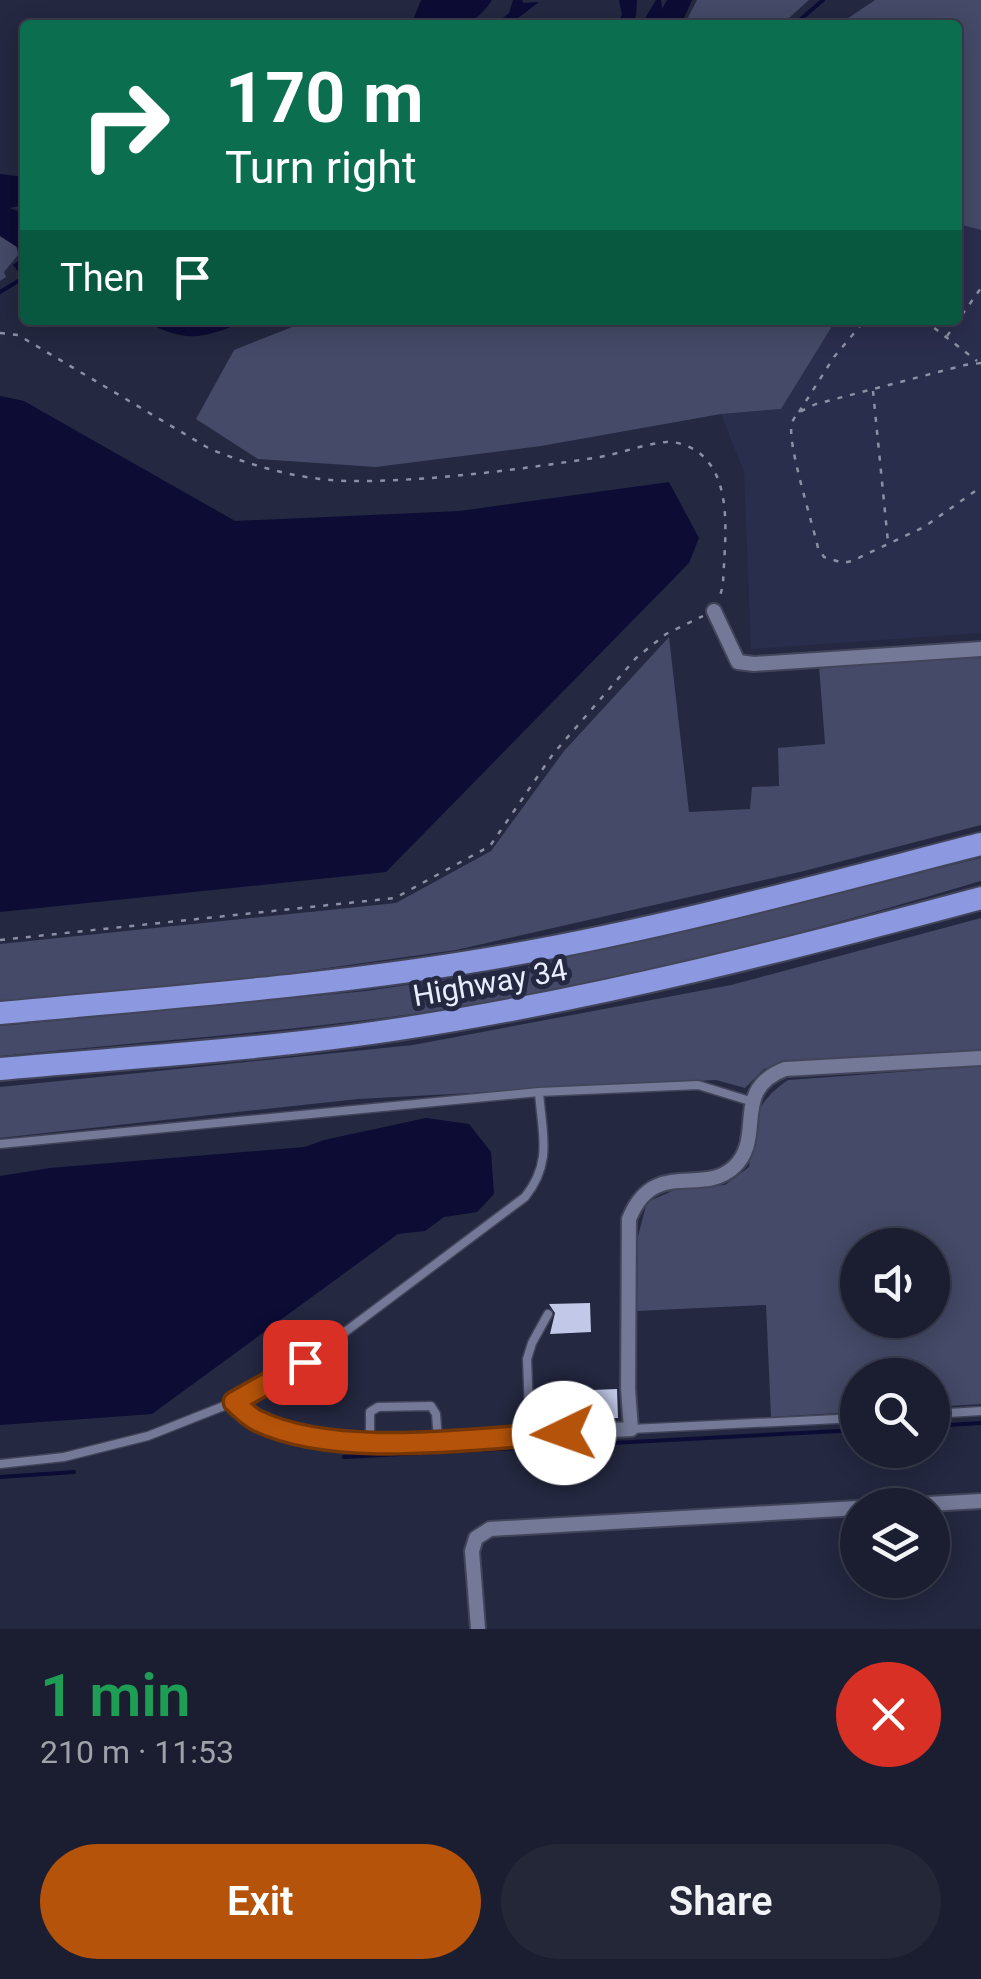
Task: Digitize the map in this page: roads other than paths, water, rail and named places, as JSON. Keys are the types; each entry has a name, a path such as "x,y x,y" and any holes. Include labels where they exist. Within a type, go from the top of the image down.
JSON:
{"highway":[{"name":"Highway 34","path":"0,1013 311,984 512,955 667,923 981,844"},
{"name":"Highway 34","path":"0,1069 252,1047 478,1016 720,965 981,898"}],"street":[{"path":"714,611 738,662 981,649"},
{"path":"234,1402 255,1420 314,1439 438,1440 632,1429 628,1389 629,1219 637,1201 668,1182 721,1176 733,1168 741,1159 748,1137 750,1101 769,1075 785,1069 981,1058"},
{"path":"950,1503 981,1501"},
{"path":"478,1629 472,1552 476,1538 490,1528 840,1509"}],"lane":[{"path":"0,1144 539,1092 698,1085 750,1101"},
{"path":"0,1464 64,1457 182,1426 305,1362 526,1197 544,1166 539,1092"},
{"path":"530,1435 528,1359 548,1314"},
{"path":"370,1441 370,1412 378,1407 431,1406 436,1414 438,1440"},
{"path":"950,1413 981,1411"},
{"path":"632,1429 840,1419"}],"waterway":[{"path":"800,20 823,0"},
{"path":"0,292 20,280"},
{"path":"950,1425 981,1423"},
{"path":"344,1457 840,1431"},
{"path":"0,1477 74,1472"}]}
